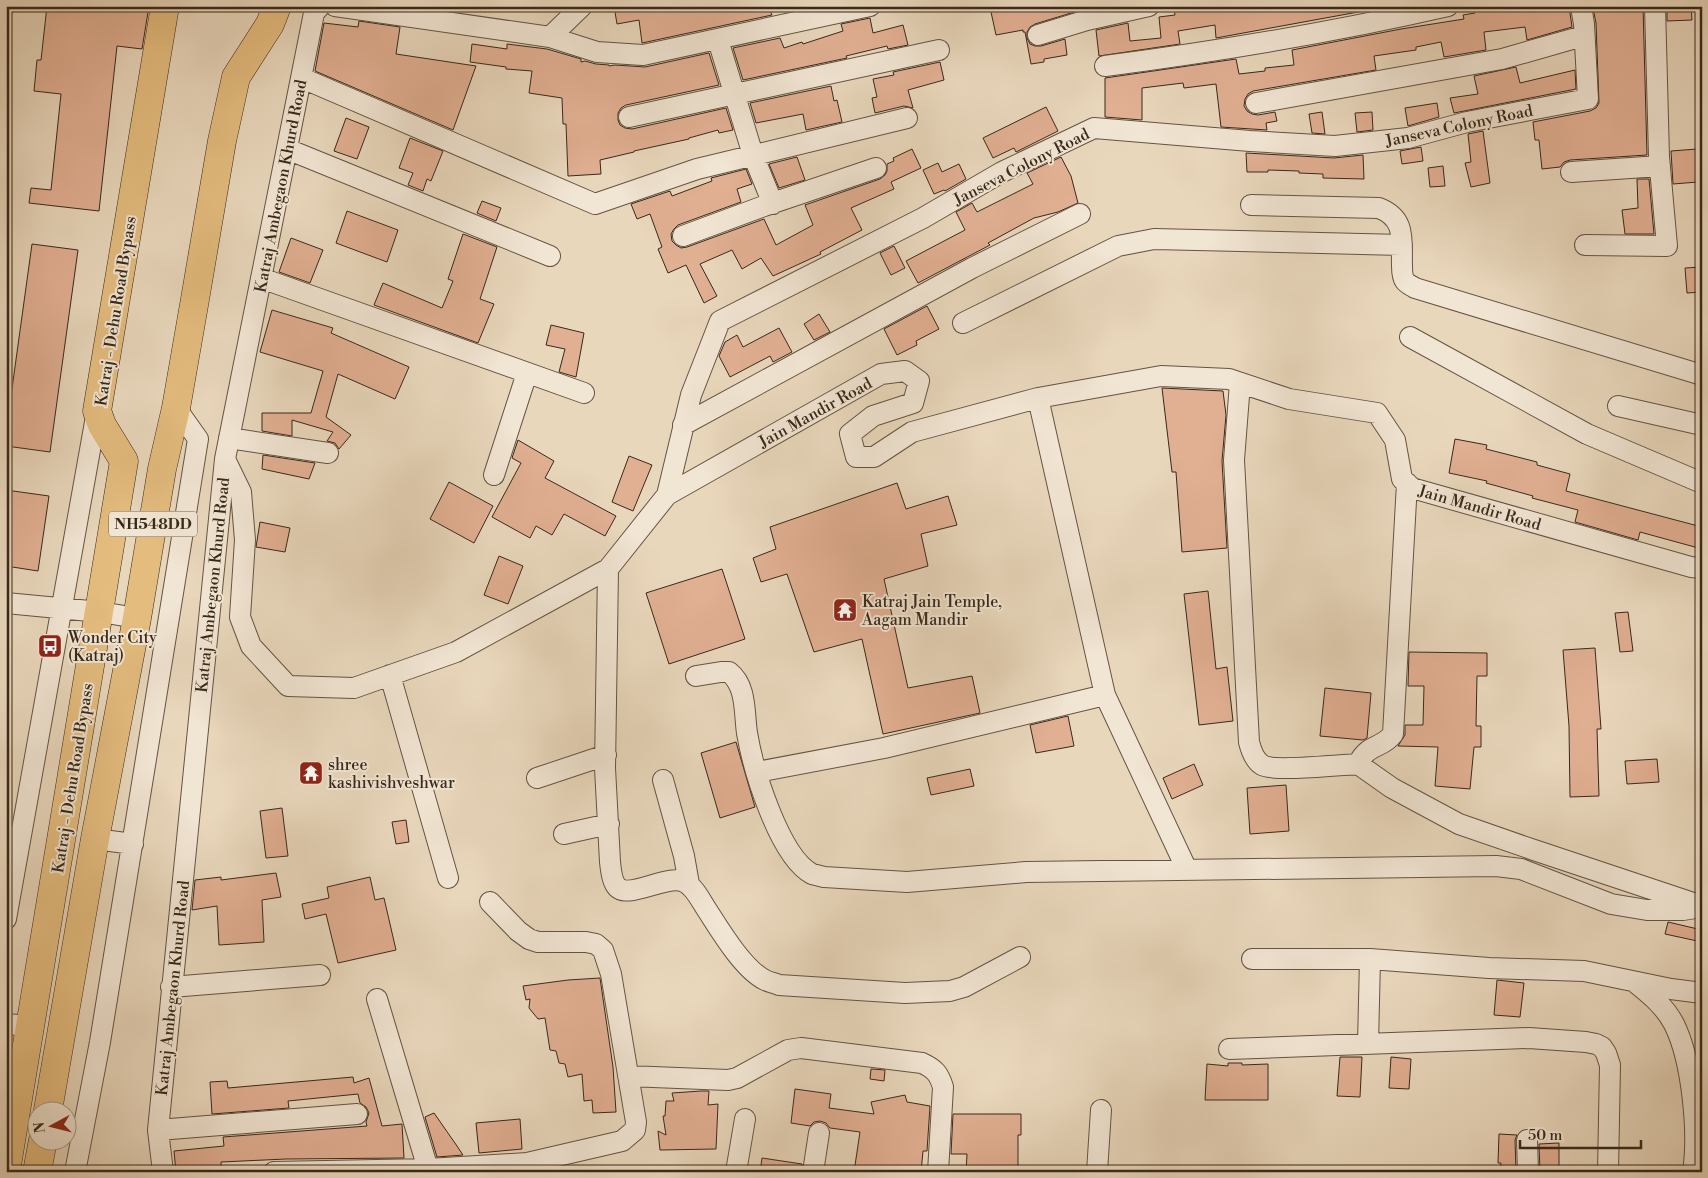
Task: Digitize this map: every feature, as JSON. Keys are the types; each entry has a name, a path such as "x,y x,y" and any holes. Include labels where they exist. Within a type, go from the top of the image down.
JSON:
{"highway":[{"name":"Katraj - Dehu Road Bypass","path":"6,1172 21,1033 100,612 124,461 102,426 98,411 165,6"},
{"path":"124,461 115,418 116,406 183,6"},
{"path":"236,77 260,6"},
{"name":"Katraj - Dehu Road Bypass","path":"50,1100 162,469 176,408 222,141 236,77 270,24 277,6"},
{"path":"21,1033 60,1040"},
{"path":"37,1172 41,1150"}],"street":[{"name":"Katraj Ambegaon Khurd Road","path":"163,1172 158,1130 225,459 314,13 320,6"},
{"path":"335,6 550,37 597,52 643,54 718,40 870,6"},
{"path":"550,37 582,6"},
{"path":"1038,35 1087,20 1149,6"},
{"path":"1106,66 1200,54 1376,23 1448,6"},
{"path":"1256,103 1502,59 1583,36 1584,24 1581,6"},
{"path":"1585,245 1667,246 1660,166 1655,6"},
{"name":"Janseva Colony Road","path":"667,495 691,395 720,321 923,218 1002,172 1094,128 1335,146 1408,138 1467,122 1588,99 1583,36"},
{"path":"718,40 753,155 773,204"},
{"path":"629,117 939,50"},
{"path":"302,78 595,204 698,168 908,118"},
{"path":"287,149 550,256"},
{"path":"1571,172 1660,166"},
{"path":"683,236 876,168"},
{"path":"1251,205 1380,208 1390,212 1397,219 1402,246 1405,282 1415,288 1702,375"},
{"path":"683,425 972,268 1080,214"},
{"path":"963,323 1118,246 1154,239 1402,246"},
{"path":"261,278 584,394"},
{"path":"1410,337 1588,434 1702,483"},
{"name":"Jain Mandir Road","path":"225,459 241,492 245,540 240,617 251,646 288,686 354,688 456,652 608,569 667,495 882,374 905,372 919,381 913,403 873,416 850,434 856,457 874,457 912,432 1038,398 1161,376 1228,379 1289,399 1377,413 1395,440 1402,479 1412,488 1702,568"},
{"path":"494,475 527,373"},
{"path":"1240,383 1234,460 1249,742 1255,759 1262,765 1270,767 1358,764 1392,788 1459,824 1702,906"},
{"path":"1038,398 1104,695 1187,870"},
{"path":"1618,406 1702,425"},
{"path":"75,1172 100,1042 198,439 176,408"},
{"path":"7,909 98,411"},
{"path":"229,438 328,453"},
{"path":"1358,764 1362,756 1370,748 1389,740 1393,734 1407,483"},
{"path":"608,569 606,755 612,877 618,889 626,891 678,880 689,884"},
{"path":"6,603 100,612 137,618"},
{"path":"696,676 729,672 739,684 744,700 747,734 757,772 782,840 801,864 812,874 824,877 907,882 1026,872 1496,866 1522,869 1611,904 1647,910 1682,910 1702,906"},
{"path":"390,675 448,878"},
{"path":"757,772 884,748 1104,695"},
{"path":"537,778 606,755"},
{"path":"663,780 684,856 689,884 730,946 756,974 765,980 779,984 905,993 950,991 964,987 1020,957"},
{"path":"564,834 609,824"},
{"path":"96,839 133,844"},
{"path":"274,1172 428,1169 527,1163 622,1140 635,1130 636,1122 611,974 603,950 596,944 586,942 538,942 529,940 490,902"},
{"path":"1252,959 1370,959 1489,968 1584,971 1671,989 1702,993"},
{"path":"1368,1044 1370,959"},
{"path":"172,987 320,975"},
{"path":"1633,981 1658,1000 1674,1023 1687,1062 1696,1135 1693,1172"},
{"path":"377,999 428,1169"},
{"path":"1229,1050 1529,1038 1596,1044 1606,1053 1610,1065 1608,1172"},
{"path":"628,1076 728,1080 737,1078 788,1050 801,1048 922,1063 933,1068 939,1075 943,1087 938,1172"},
{"path":"1097,1172 1101,1110"},
{"path":"158,1130 357,1114"},
{"path":"736,1172 745,1119"},
{"path":"813,1172 819,1133"},
{"path":"1527,1140 1528,1172"}],"building":[{"path":"47,6 149,6 142,49 117,46 99,211 29,203 31,188 51,190 61,94 34,91 37,60 41,60"},
{"path":"614,6 768,6 772,15 642,43 639,20 617,24"},
{"path":"1018,6 1094,6 1030,27 1027,32 1027,38 1030,44 1041,46 1065,39 1067,55 1044,59 1044,62 1031,64 1023,30 996,35 991,12"},
{"path":"1186,6 1391,6 1216,38 1215,25 1178,31 1180,44 1099,56 1096,30 1128,23 1130,41 1161,38 1159,17 1175,15 1174,8"},
{"path":"1513,6 1569,6 1572,27 1527,40 1525,27 1484,32 1486,50 1444,57 1441,42 1416,47 1416,50 1374,56 1376,70 1253,91 1245,99 1244,106 1247,111 1258,115 1275,112 1277,121 1266,123 1267,130 1221,127 1216,84 1184,88 1183,83 1142,88 1142,120 1105,117 1105,78 1236,59 1239,74 1265,71 1265,68 1294,65 1292,50 1464,19 1463,15 1475,13 1475,11"},
{"path":"1643,6 1647,155 1570,160 1564,162 1560,167 1542,169 1539,140 1535,140 1533,122 1590,111 1596,108 1599,103 1596,23 1593,8"},
{"path":"1667,6 1691,6 1692,20 1667,21"},
{"path":"870,18 873,33 903,25 908,45 888,49 887,46 846,56 847,58 743,80 733,48 780,38 784,48 802,42 803,44 843,31 841,24"},
{"path":"359,21 400,27 396,54 476,66 453,130 315,71 324,23 358,27"},
{"path":"472,44 507,49 507,44 547,49 581,59 581,62 585,61 609,66 645,67 709,53 719,85 626,105 618,113 618,120 620,125 632,129 726,108 733,130 719,133 718,130 689,139 600,160 601,174 568,176 566,124 563,124 562,98 529,93 532,71 506,69 506,67 470,62"},
{"path":"940,62 944,80 908,90 913,108 904,106 875,113 872,98 877,97 873,79 894,75 893,72"},
{"path":"1516,67 1520,83 1575,70 1576,89 1454,113 1450,98 1478,94 1474,76"},
{"path":"831,86 834,101 837,100 842,122 806,130 803,114 756,123 750,103"},
{"path":"1437,103 1439,117 1408,126 1405,108"},
{"path":"1046,107 1058,131 1016,152 1014,148 993,158 983,138"},
{"path":"1322,112 1325,134 1312,133 1309,114"},
{"path":"1372,112 1373,130 1357,132 1355,113"},
{"path":"346,118 369,127 357,159 334,151"},
{"path":"1483,131 1490,183 1471,187 1465,163 1471,162 1468,134"},
{"path":"410,138 443,151 431,181 427,179 423,191 408,185 413,173 399,168"},
{"path":"1421,147 1423,161 1402,164 1400,151"},
{"path":"912,149 921,168 891,182 894,189 851,208 862,230 820,252 821,254 773,276 761,258 742,269 732,250 700,264 717,296 704,303 686,265 668,273 658,249 662,247 650,214 637,219 631,204 670,191 672,196 712,181 711,178 746,169 752,184 737,189 741,202 678,225 671,234 672,241 681,248 687,247 764,219 776,245 813,225 805,205 880,179 887,171 887,164 894,161 893,158"},
{"path":"1697,149 1698,182 1673,184 1671,151"},
{"path":"1246,153 1334,158 1363,155 1364,179 1323,178 1323,174 1299,173 1299,171 1268,170 1268,172 1247,172"},
{"path":"797,157 805,180 779,188 769,164"},
{"path":"1061,157 1071,176 1078,203 1058,212 1034,218 988,243 990,245 918,283 906,261 965,230 956,212 972,203 977,212 1033,184 1027,173"},
{"path":"938,163 942,172 959,164 966,179 945,191 934,194 923,170"},
{"path":"1443,166 1445,186 1430,187 1428,168"},
{"path":"1637,179 1649,179 1654,234 1625,234 1622,210 1638,208"},
{"path":"482,201 501,208 496,221 477,213"},
{"path":"347,211 398,230 387,262 336,243"},
{"path":"463,234 497,247 480,299 494,304 478,343 374,305 383,283 442,308 453,281 448,279"},
{"path":"291,238 323,250 310,283 279,272"},
{"path":"32,244 78,250 50,452 6,446 6,432"},
{"path":"894,246 905,268 891,275 880,253"},
{"path":"1702,267 1702,292 1687,293 1685,268"},
{"path":"927,306 939,329 916,341 917,345 897,355 884,329"},
{"path":"272,310 333,328 331,333 409,367 395,399 338,374 326,417 351,435 339,449 335,443 327,441 333,432 292,420 292,436 262,431 262,413 311,413 323,371 260,352"},
{"path":"819,314 830,332 814,340 804,324"},
{"path":"551,325 584,333 576,377 559,372 565,349 546,345"},
{"path":"779,328 792,352 773,362 770,356 730,377 719,356 725,342 737,335 743,347"},
{"path":"1162,388 1223,391 1226,415 1222,461 1227,548 1182,552 1176,472 1172,472"},
{"path":"1455,439 1487,445 1486,449 1537,462 1537,465 1570,474 1566,491 1702,527 1702,549 1640,532 1638,540 1575,522 1578,510 1532,498 1533,496 1486,483 1487,481 1449,473"},
{"path":"518,440 554,461 545,478 616,516 605,536 564,514 552,535 536,526 530,538 492,517 521,463 512,458"},
{"path":"263,455 315,463 309,479 262,469"},
{"path":"629,456 652,465 633,511 612,502"},
{"path":"449,482 493,506 474,543 430,519"},
{"name":"Katraj Jain Temple, Aagam Mandir","path":"897,483 906,509 948,496 957,525 921,534 928,566 884,579 908,688 972,676 980,713 883,734 862,639 814,652 787,574 761,582 753,558 776,549 770,527"},
{"path":"6,490 49,496 38,571 6,566"},
{"path":"260,522 290,528 285,552 256,547"},
{"path":"499,556 523,566 508,604 484,595"},
{"path":"722,569 745,639 669,664 646,593"},
{"path":"1208,591 1216,669 1227,667 1233,721 1199,725 1184,594"},
{"path":"1628,612 1633,651 1620,652 1615,613"},
{"path":"1595,648 1601,729 1597,729 1599,796 1570,797 1569,726 1563,650"},
{"path":"1409,652 1487,653 1487,676 1477,676 1476,726 1481,726 1481,747 1474,747 1470,789 1435,786 1438,747 1398,746 1405,735 1405,725 1423,725 1424,686 1408,686"},
{"path":"1325,688 1371,693 1367,738 1363,740 1320,736"},
{"path":"1068,716 1074,746 1036,753 1030,725"},
{"path":"736,742 755,807 720,818 701,753"},
{"path":"1657,759 1659,782 1627,784 1625,761"},
{"path":"1194,764 1203,785 1172,799 1163,778"},
{"path":"970,769 974,786 931,795 927,778"},
{"path":"1286,785 1289,831 1250,834 1247,788"},
{"path":"282,808 288,856 266,858 260,811"},
{"path":"406,820 409,842 396,844 392,822"},
{"path":"276,873 281,897 262,900 264,942 219,945 217,906 192,910 195,880 221,877 221,880"},
{"path":"370,877 375,900 384,898 396,950 338,963 326,914 305,919 302,904 329,898 327,887"},
{"path":"1668,922 1702,930 1702,942 1665,934"},
{"path":"600,978 613,1067 616,1112 593,1113 592,1100 584,1101 582,1074 568,1077 565,1064 559,1063 556,1051 550,1050 545,1018 538,1019 529,1008 530,999 526,1000 523,986"},
{"path":"1497,980 1524,983 1520,1017 1494,1015"},
{"path":"1340,1057 1362,1057 1360,1097 1337,1096"},
{"path":"1391,1057 1411,1059 1409,1089 1389,1088"},
{"path":"1228,1063 1242,1063 1242,1065 1268,1064 1268,1100 1205,1100 1207,1064 1228,1066"},
{"path":"871,1069 885,1070 884,1081 870,1079"},
{"path":"353,1077 354,1083 369,1078 382,1126 402,1124 404,1158 286,1159 221,1162 221,1169 176,1172 174,1151 224,1146 223,1137 367,1126 366,1122 369,1113 366,1107 360,1103 358,1094 288,1101 289,1108 212,1114 210,1082 227,1081 228,1088"},
{"path":"795,1089 831,1094 829,1108 874,1114 871,1102 905,1095 907,1102 930,1106 927,1151 923,1151 921,1172 854,1172 860,1132 830,1128 826,1123 820,1121 814,1122 810,1126 791,1123"},
{"path":"709,1091 708,1105 718,1104 716,1149 660,1150 658,1131 666,1135 663,1116 665,1116 666,1101 674,1101 672,1093"},
{"path":"434,1113 463,1155 437,1157 425,1117"},
{"path":"953,1114 1021,1114 1021,1135 1018,1135 1018,1172 966,1172 967,1154 951,1154"},
{"path":"520,1119 522,1149 479,1153 476,1123"},
{"path":"1499,1134 1517,1135 1515,1140 1516,1172 1500,1172 1501,1163 1498,1163"},
{"path":"1559,1143 1559,1172 1540,1172 1539,1144"},
{"path":"762,1158 802,1164 801,1172 760,1172"}],"place":[{"name":"Katraj Jain Temple, Aagam Mandir","path":"845,610"},
{"name":"Wonder City (Katraj)","path":"50,646"},
{"name":"shree kashivishveshwar","path":"311,773"}]}
